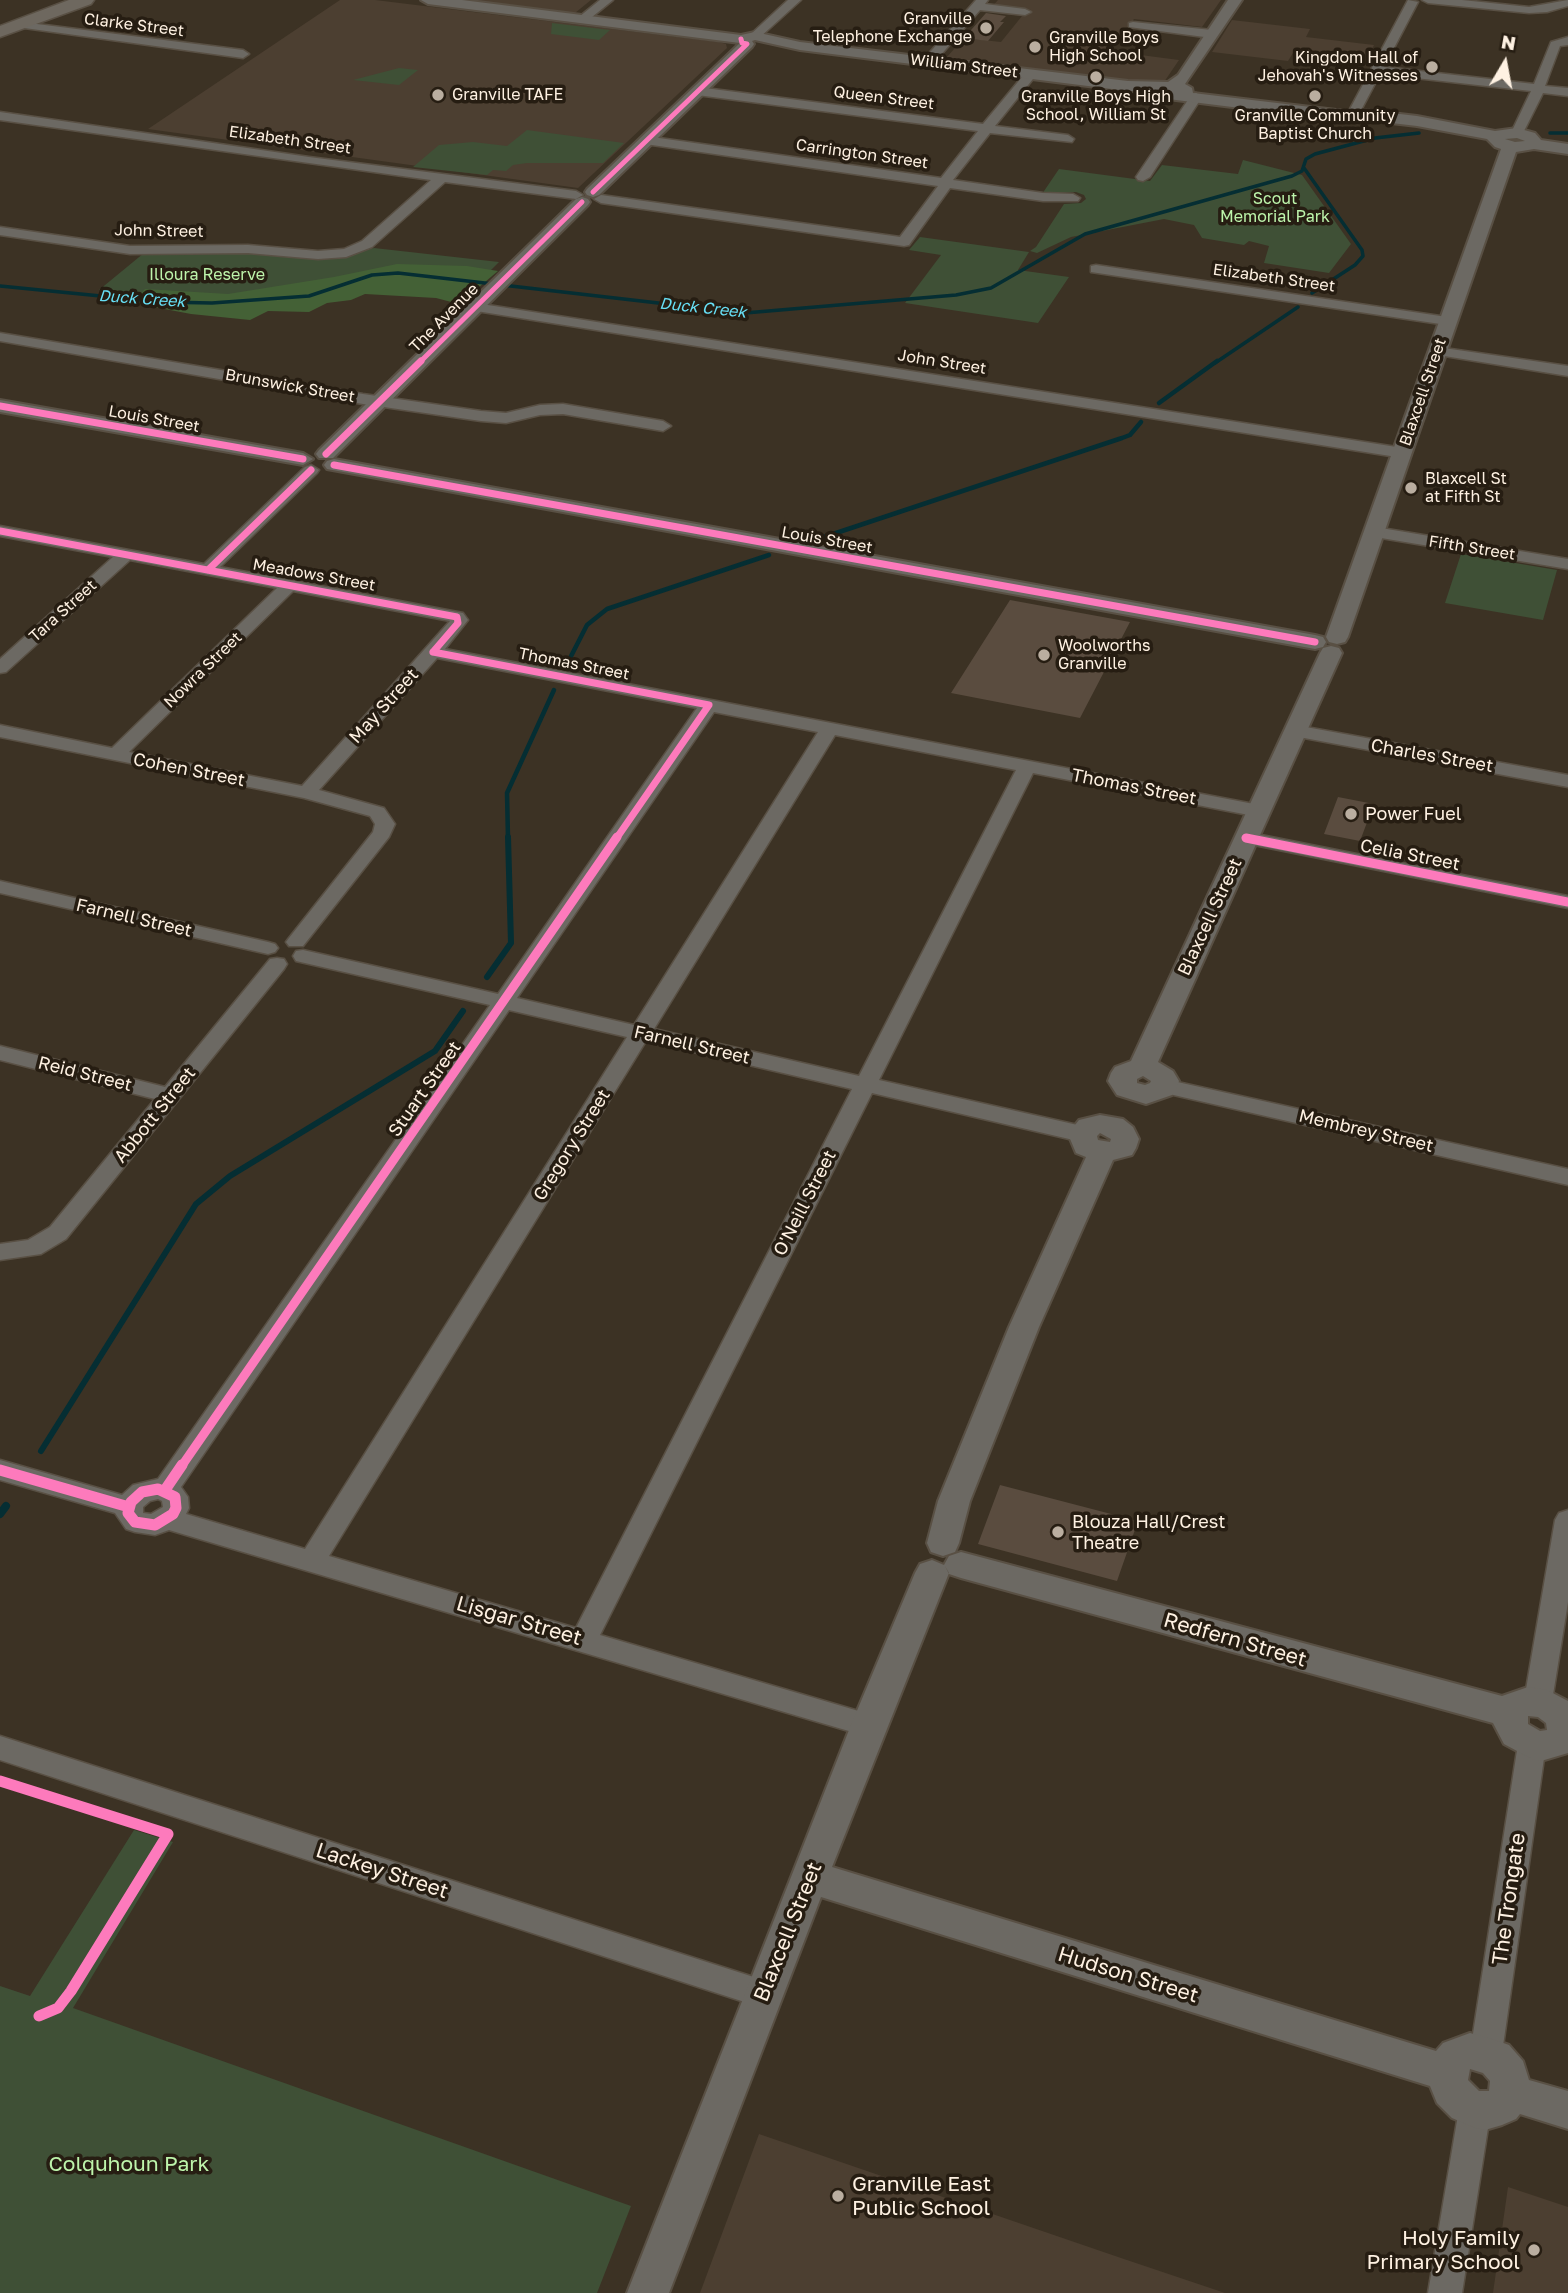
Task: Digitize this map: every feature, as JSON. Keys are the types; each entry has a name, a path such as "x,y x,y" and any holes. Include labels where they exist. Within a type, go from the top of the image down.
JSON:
{"main road":[{"path":"0,25 66,0"},
{"path":"0,32 85,0"}],"street":[{"name":"William Street","path":"428,0 1128,86 1179,89 1417,121 1508,139 1525,147 1534,144 1568,149"},
{"path":"583,19 607,0"},
{"name":"The Avenue","path":"330,460 381,401 508,274 795,0"},
{"path":"1143,177 1179,89 1235,0"},
{"path":"1353,112 1377,70 1408,1 1427,0 1529,10 1547,9 1568,2"},
{"path":"928,62 980,3 1025,12"},
{"name":"Clarke Street","path":"21,25 243,54"},
{"path":"1133,25 1212,34"},
{"name":"Blaxcell Street","path":"648,2293 869,1726 945,1560 954,1501 1099,1138 1137,1080 1295,731 1375,532 1508,139 1531,107 1537,89 1563,41"},
{"path":"1377,70 1568,92"},
{"path":"944,183 1031,74"},
{"name":"Queen Street","path":"697,91 1068,139"},
{"name":"Elizabeth Street","path":"0,116 904,242 942,191 944,183"},
{"name":"Carrington Street","path":"645,141 1043,197 1073,198"},
{"name":"John Street","path":"0,231 130,250 248,248 318,255 357,250 443,177"},
{"name":"Elizabeth Street","path":"1096,269 1447,321"},
{"name":"John Street","path":"475,307 1402,453"},
{"name":"Brunswick Street","path":"0,337 381,401 506,418 540,410 563,409 663,426"},
{"path":"1437,351 1568,371"},
{"name":"Louis Street","path":"0,406 307,465"},
{"path":"208,570 307,465 326,469 330,460"},
{"name":"Louis Street","path":"330,460 1328,644"},
{"name":"Meadows Street","path":"0,531 457,617"},
{"name":"Fifth Street","path":"1375,532 1568,564"},
{"name":"Tara Street","path":"0,668 126,555"},
{"name":"Nowra Street","path":"116,755 290,585"},
{"name":"May Street","path":"306,793 433,652 458,622 457,617"},
{"name":"Thomas Street","path":"433,652 1259,811"},
{"name":"Stuart Street","path":"165,1490 709,705"},
{"name":"Gregory Street","path":"312,1561 830,728"},
{"name":"Cohen Street","path":"0,731 306,793 377,812 385,824 382,833 299,949"},
{"name":"Charles Street","path":"1295,731 1568,781"},
{"name":"O'Neill Street","path":"584,1640 1027,766"},
{"name":"Celia Street","path":"1246,838 1568,902"},
{"name":"Farnell Street","path":"0,887 272,956"},
{"path":"272,956 295,962 299,949"},
{"name":"Farnell Street","path":"299,949 505,1002 1099,1138"},
{"name":"Abbott Street","path":"11,1252 45,1244 58,1233 170,1095 272,956"},
{"name":"Reid Street","path":"0,1053 170,1095"},
{"path":"1137,1080 1152,1094 1164,1086"},
{"name":"Membrey Street","path":"1164,1086 1568,1177"},
{"path":"0,1470 129,1507"},
{"path":"165,1490 171,1493 177,1503 169,1519 155,1525 141,1525 131,1518 129,1507 142,1492 165,1490"},
{"name":"Lisgar Street","path":"169,1519 869,1726"},
{"path":"1524,1707 1561,1715 1567,1730 1558,1742 1541,1746 1532,1744 1511,1728 1524,1707 1568,1520"},
{"name":"Redfern Street","path":"945,1560 1524,1707"},
{"name":"The Trongate","path":"1486,2053 1532,1744"},
{"name":"Lackey Street","path":"0,1748 763,1994"},
{"name":"Hudson Street","path":"810,1877 1447,2073"},
{"path":"1463,2052 1486,2053 1503,2065 1512,2083 1511,2093 1502,2106 1485,2111 1475,2109 1457,2099 1447,2073 1452,2060 1463,2052"},
{"path":"1511,2093 1568,2110"},
{"path":"1445,2293 1475,2109"}],"shaded area":[{"name":"Granville TAFE","path":"340,0 375,0 719,42 726,44 727,48 578,188 148,129"},
{"path":"472,0 591,0 575,13"},
{"name":"Granville Boys High School","path":"998,0 1221,0 1202,27 1134,19 1110,51 1179,60 1162,85 946,58 964,38 1001,42 1022,16 987,12"},
{"path":"1232,20 1310,29 1306,37 1374,45 1366,61 1293,53 1288,61 1212,52"},
{"name":"Granville East Public School","path":"759,2134 1121,2258 1225,2293 700,2293"},
{"name":"Holy Family Primary School","path":"1508,2187 1568,2207 1568,2293 1493,2293"}],"green space":[{"path":"552,23 610,30 599,40 551,34"},
{"path":"399,68 418,70 399,85 353,80"},
{"path":"527,130 624,143 603,163 527,163 513,165 506,171 493,170 487,175 413,167 439,145 473,142 507,146"},
{"name":"Scout Memorial Park","path":"1243,160 1302,175 1351,244 1329,273 1264,263 1269,246 1249,241 1244,245 1202,238 1194,225 1164,219 1071,237 1037,253 1030,251 1036,247 1064,204 1081,203 1086,199 1084,195 1076,192 1042,194 1059,169 1150,181 1162,165 1238,174"},
{"path":"920,237 1029,252 1018,270 1069,277 1038,323 905,303 941,255 909,250"},
{"name":"Illoura Reserve","path":"374,248 499,262 483,278 271,295 161,297 99,290 144,253 251,250 351,254"},
{"path":"397,264 467,266 498,271 459,304 436,298 365,294 351,300 327,303 309,312 268,311 250,320 191,314 133,303 145,289 228,294"},
{"path":"1461,554 1557,570 1543,620 1445,603"},
{"name":"Colquhoun Park","path":"134,1830 173,1842 73,2008 631,2206 597,2293 0,2293 0,1986 30,1996"}],"building":[{"name":"Granville Telephone Exchange","path":"986,13 1006,16 988,41 964,38"},
{"name":"Woolworths Granville","path":"1010,600 1130,622 1080,718 951,693"},
{"name":"Power Fuel","path":"1338,797 1374,804 1360,841 1324,834"},
{"name":"Blouza Hall/Crest Theatre","path":"1000,1485 1138,1521 1117,1581 978,1544"}],"waterway":[{"name":"Duck Creek","path":"0,286 161,302 212,303 309,296 372,275 398,273 745,313 956,295 991,288 1085,234 1292,176 1302,171 1306,159 1315,154 1375,138 1419,133"},
{"name":"Duck Creek","path":"1550,133 1568,133"},
{"path":"1304,168 1362,250 1363,256 1355,265 1312,293"},
{"path":"1215,363 1298,307"},
{"path":"1159,403 1217,361"},
{"path":"818,539 1122,438 1130,435 1141,422"},
{"path":"568,662 587,625 607,609 769,555"},
{"path":"508,839 507,793 554,690"},
{"path":"487,977 511,943 508,837"},
{"path":"41,1451 196,1204 230,1176 435,1051 463,1011"},
{"path":"0,1514 6,1506"}],"cycle path":[{"path":"593,192 747,44 742,43 741,39"},
{"path":"326,454 582,202"},
{"path":"0,406 303,459"},
{"path":"334,465 1315,642"},
{"path":"208,570 311,470"},
{"path":"0,531 457,617 458,623 433,652"},
{"path":"165,1490 709,705 433,652"},
{"path":"1246,838 1568,902"},
{"path":"0,1470 129,1507"},
{"path":"158,1489 175,1497 176,1508 173,1514 155,1525 135,1522 128,1513 131,1502 142,1492 158,1489"},
{"path":"0,1781 168,1834 71,1991 58,2008 39,2016"}],"place":[{"name":"Granville Telephone Exchange","path":"986,28"},
{"name":"Granville Boys High School","path":"1035,47"},
{"name":"Kingdom Hall of Jehovah's Witnesses","path":"1432,67"},
{"name":"Granville Boys High School, William St","path":"1096,77"},
{"name":"Granville TAFE","path":"438,95"},
{"name":"Granville Community Baptist Church","path":"1315,96"},
{"name":"Blaxcell St at Fifth St","path":"1411,488"},
{"name":"Woolworths Granville","path":"1044,655"},
{"name":"Power Fuel","path":"1351,814"},
{"name":"Blouza Hall/Crest Theatre","path":"1058,1532"},
{"name":"Granville East Public School","path":"838,2196"},
{"name":"Holy Family Primary School","path":"1534,2250"}]}
